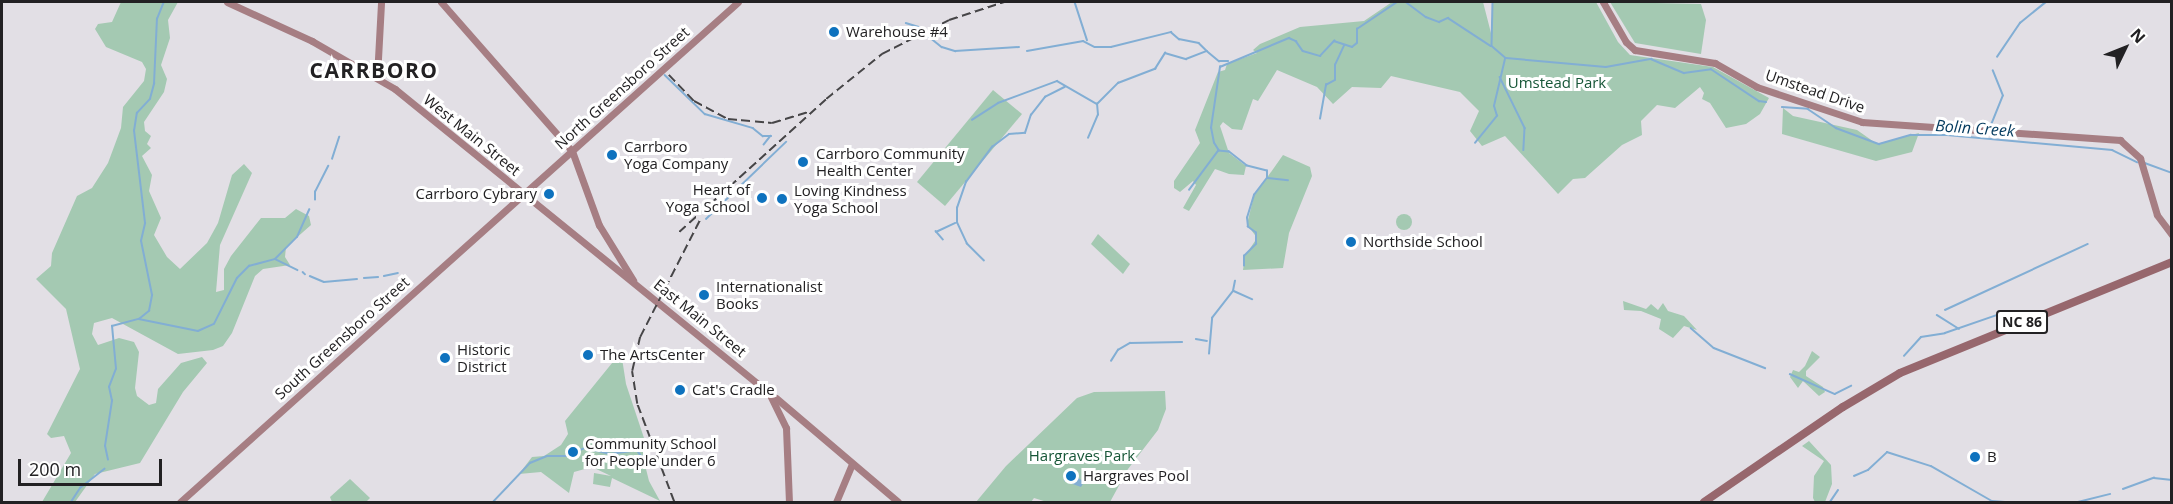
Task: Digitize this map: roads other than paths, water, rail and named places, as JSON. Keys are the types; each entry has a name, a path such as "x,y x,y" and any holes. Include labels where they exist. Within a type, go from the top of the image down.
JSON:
{"main road":[{"name":"West Main Street","path":"227,2 312,40 377,77 524,195"},
{"path":"377,77 381,2"},
{"path":"441,2 572,151 599,225 633,280"},
{"name":"North Greensboro Street","path":"524,195 738,2"},
{"name":"Umstead Drive","path":"1603,2 1626,42 1635,50 1715,63 1757,87 1862,122 2106,136 2120,140 2136,153 2144,169 2157,215 2172,235"},
{"name":"East Main Street","path":"524,195 633,280 769,393 786,428 789,502"},
{"name":"South Greensboro Street","path":"180,502 524,195"},
{"name":"NC 86","path":"1704,502 1843,407 1900,373 2172,262"},
{"path":"769,393 898,502"},
{"path":"836,502 852,464"}],"water":[{"name":"Hargraves Pool","path":"1069,471 1084,482 1081,487 1064,481"}],"waterway":[{"path":"108,460 105,446 112,401 109,387 116,369 112,326 139,319 149,311 152,295 141,241 145,223 134,131 137,113 150,99 154,84 157,19 164,2"},
{"path":"1075,2 1087,40"},
{"path":"1244,266 1244,256 1256,244 1256,233 1248,227 1247,218 1254,195 1267,178 1267,171 1247,166 1229,152 1219,151 1214,143 1211,128 1220,67 1289,38 1296,41 1303,51 1320,56 1334,41 1352,47 1357,43 1357,29 1397,2"},
{"path":"1406,2 1426,17 1439,22 1448,18 1491,46"},
{"name":"Bolin Creek","path":"1493,2 1492,46 1506,58 1606,67 1651,59 1684,73 1711,69 1759,101 1766,102"},
{"path":"1997,57 2020,23 2046,2"},
{"path":"906,23 919,27"},
{"path":"1027,51 1083,41 1095,47 1111,47 1171,32 1179,39 1199,43 1207,51"},
{"path":"927,35 942,47 955,51 1019,47"},
{"path":"1320,119 1326,85 1335,80 1335,65 1344,46"},
{"path":"972,120 998,103 1057,81 1097,104 1118,83 1155,69 1165,53 1186,59 1207,51 1219,61 1228,61"},
{"path":"1475,143 1497,116 1494,106 1505,59"},
{"path":"1991,125 2003,96 1993,71"},
{"path":"665,75 705,114 753,128 763,136 771,136 764,145"},
{"path":"1500,77 1525,128 1524,150"},
{"path":"984,261 967,244 957,223 957,208 966,182 992,147 1009,134 1025,133 1031,115 1045,97 1065,87"},
{"path":"1088,138 1098,115 1097,104"},
{"name":"Bolin Creek","path":"1782,107 1808,109 1836,128 1879,144 1911,135 1947,135 2112,150 2137,162"},
{"path":"332,159 339,137"},
{"path":"706,219 786,142"},
{"path":"1189,190 1218,151"},
{"name":"Bolin Creek","path":"2145,163 2172,173"},
{"path":"315,200 315,192 328,166"},
{"path":"1268,178 1288,180"},
{"path":"139,319 198,331 214,324 237,278 249,266 275,259 297,237 309,210"},
{"path":"943,240 936,232 955,223"},
{"path":"1945,310 2088,244"},
{"path":"275,259 298,270"},
{"path":"384,276 398,273"},
{"path":"310,276 324,282 357,279"},
{"path":"364,278 378,277"},
{"path":"1209,354 1212,318 1233,291 1235,281"},
{"path":"1234,291 1252,299"},
{"path":"1904,356 1921,337 1945,333 2000,314"},
{"path":"1937,315 1959,329"},
{"path":"1691,328 1714,348 1765,368"},
{"path":"1196,339 1207,341"},
{"path":"1111,361 1118,350 1130,343 1182,342"},
{"path":"1790,374 1835,394 1851,386"},
{"path":"493,502 530,463 547,456 566,456 585,448 610,454 637,450 642,457 648,452"},
{"path":"1854,476 1868,470 1887,452 1931,466 1992,501 2008,502"},
{"path":"71,502 80,488 104,469"},
{"path":"2123,489 2154,478 2172,480"},
{"path":"1830,502 1838,490"},
{"path":"2078,502 2110,494"}],"railway":[{"path":"679,232 826,99 882,54 949,20 1004,2"},
{"path":"669,75 694,101 728,119 772,123 807,112"},
{"path":"674,502 637,404 632,371 640,337 700,220"}],"place":[{"name":"Warehouse #4","path":"834,32"},
{"name":"Carrboro Yoga Company","path":"612,155"},
{"name":"Carrboro Community Health Center","path":"803,162"},
{"name":"Carrboro Cybrary","path":"549,194"},
{"name":"Heart of Yoga School","path":"762,198"},
{"name":"Loving Kindness Yoga School","path":"782,199"},
{"name":"Northside School","path":"1351,242"},
{"name":"Internationalist Books","path":"704,295"},
{"name":"The ArtsCenter","path":"588,355"},
{"name":"Historic District","path":"445,358"},
{"name":"Cat's Cradle","path":"680,390"},
{"name":"Community School for People under 6","path":"573,452"},
{"name":"B","path":"1975,457"},
{"name":"Hargraves Pool","path":"1071,476"}],"district":[{"name":"CARRBORO","path":"374,70"}],"park label":[{"name":"Umstead Park","path":"1557,83"},
{"name":"Hargraves Park","path":"1082,456"}]}
